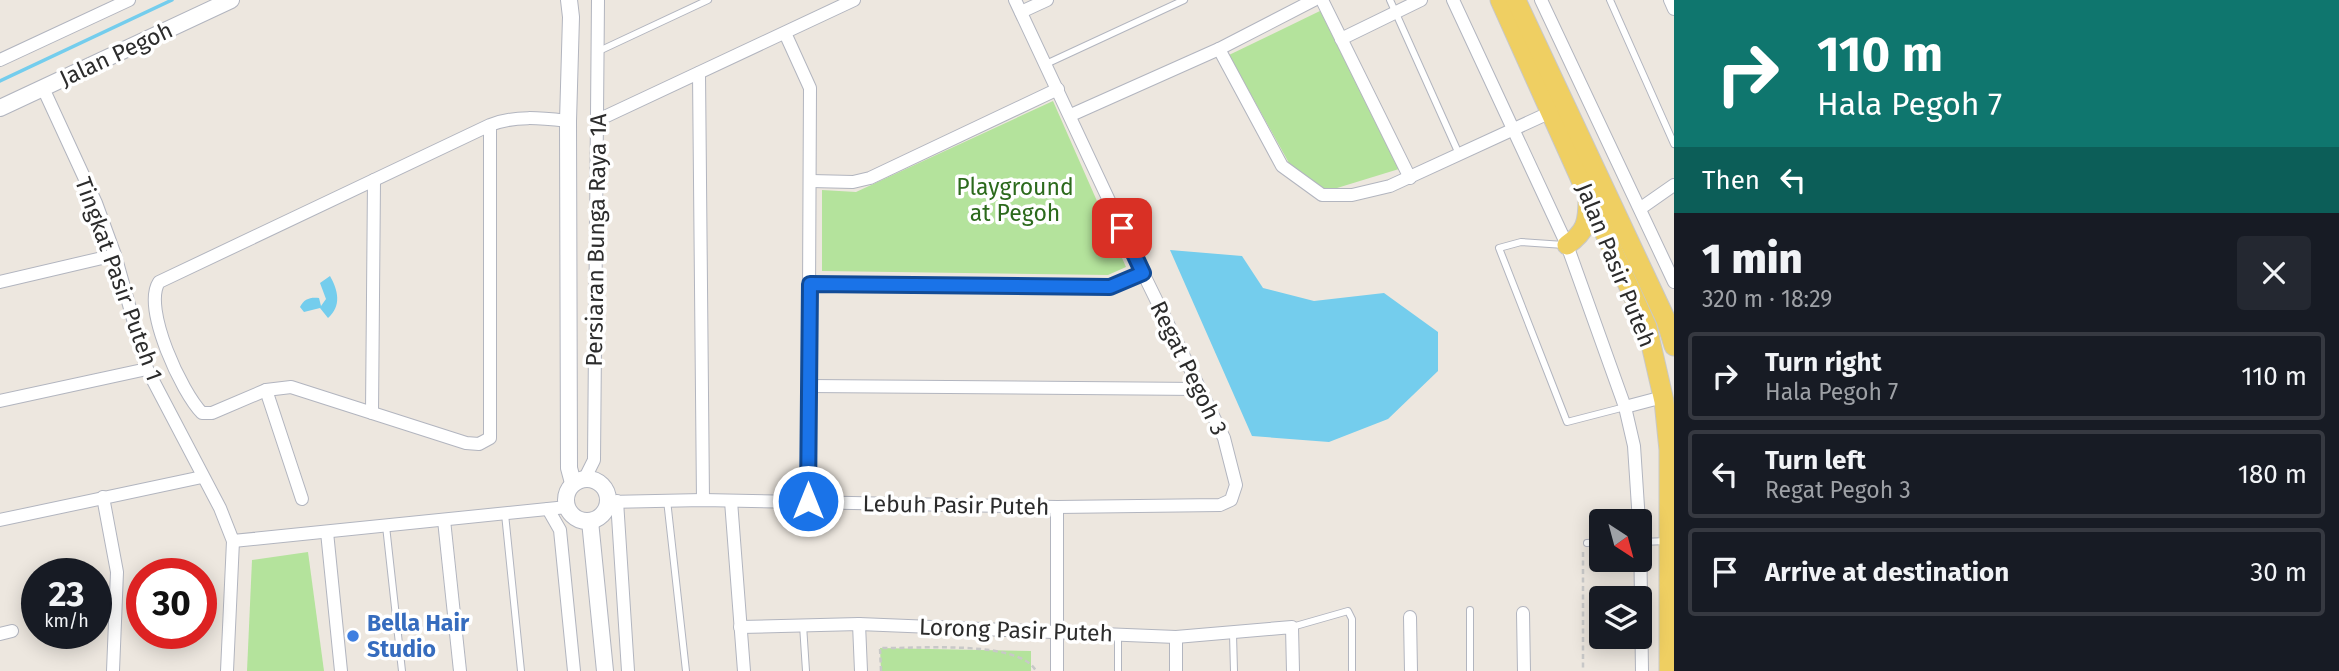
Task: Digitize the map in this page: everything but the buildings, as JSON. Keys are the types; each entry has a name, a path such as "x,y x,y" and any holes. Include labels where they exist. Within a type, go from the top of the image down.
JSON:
{"main road":[{"name":"Jalan Pasir Puteh","path":"1500,0 1647,327 1664,399 1672,527 1670,671"},
{"name":"Jalan Pasir Puteh","path":"1516,0 1666,320 1674,346"},
{"path":"1567,245 1583,234 1587,225 1588,194"},
{"path":"1664,399 1674,426"}],"street":[{"name":"Jalan Pegoh","path":"0,60 129,0"},
{"name":"Jalan Pegoh","path":"0,108 231,0"},
{"path":"569,0 569,468 579,481 603,485 613,502 628,671"},
{"name":"Persiaran Bunga Raya 1A","path":"579,481 594,460 598,0"},
{"path":"598,120 854,0"},
{"path":"1018,6 1047,0"},
{"path":"1071,116 1219,49 1314,0"},
{"path":"1322,0 1410,178"},
{"path":"1341,39 1392,6 1421,0"},
{"path":"1453,0 1567,245 1625,407 1633,446 1638,509"},
{"path":"1541,0 1674,282"},
{"path":"1670,0 1674,9"},
{"name":"Regat Pegoh 3","path":"1018,6 1224,438 1236,477 1234,496 1220,505"},
{"path":"785,33 810,88 808,501"},
{"path":"1219,49 1282,166 1300,182 1322,195 1352,195 1390,186 1551,112"},
{"path":"699,73 703,500"},
{"name":"Tingkat Pasir Puteh 1","path":"43,88 96,203 115,255 147,369 220,508 233,541 227,671"},
{"path":"811,180 853,182 870,178 1058,89"},
{"path":"490,125 490,438 479,444 466,443 291,387 266,390 212,414 202,413 174,370 156,310 155,288 159,282 490,125 505,120 534,117 568,121"},
{"path":"372,413 374,180"},
{"path":"1641,208 1674,185"},
{"path":"0,282 115,255"},
{"path":"810,284 1110,287 1143,273"},
{"path":"0,401 147,369"},
{"path":"808,386 1200,389"},
{"path":"266,390 302,499"},
{"path":"1625,407 1664,399"},
{"path":"0,520 202,477"},
{"path":"579,481 565,499 567,508 576,518 590,521 613,502"},
{"path":"103,497 117,572 113,671"},
{"path":"731,501 744,671"},
{"name":"Lebuh Pasir Puteh","path":"613,502 808,501 1057,507 1220,505"},
{"path":"1056,671 1057,507"},
{"path":"233,541 567,508"},
{"path":"548,509 560,530 574,671"},
{"path":"444,520 460,671"},
{"path":"590,521 605,671"},
{"path":"327,532 341,671"},
{"path":"1640,572 1642,671"},
{"path":"1523,613 1524,671"},
{"path":"1410,617 1411,671"},
{"path":"859,624 862,671"},
{"name":"Lorong Pasir Puteh","path":"740,627 859,624 1176,637 1234,634 1292,626"},
{"path":"1292,626 1293,671"},
{"path":"1176,637 1176,671"}],"lane":[{"path":"599,51 708,0"},
{"path":"1046,64 1184,0"},
{"path":"1610,0 1674,144"},
{"path":"1392,6 1459,156"},
{"path":"1567,245 1521,242 1499,248 1567,422 1625,407"},
{"path":"667,500 685,671"},
{"path":"505,514 521,671"},
{"path":"386,526 402,671"},
{"path":"1652,536 1672,527"},
{"path":"1469,671 1470,610"},
{"path":"1292,626 1348,611 1352,619 1352,671"},
{"path":"803,625 806,671"},
{"path":"1118,634 1118,671"},
{"path":"1234,634 1234,671"}],"path":[{"path":"1583,671 1583,550 1587,542"},
{"path":"881,671 880,648 998,650 1027,659 1036,671"}],"green space":[{"path":"1322,10 1399,169 1324,192 1289,163 1229,55"},
{"name":"Playground at Pegoh","path":"1053,101 1126,267 1108,275 822,271 822,190 856,192"},
{"path":"308,552 324,671 247,671 252,560"},
{"path":"880,648 1031,651 1031,671 881,671"}],"water":[{"path":"1170,250 1242,256 1263,288 1314,301 1384,293 1438,332 1438,371 1388,419 1329,442 1252,436"},
{"path":"330,276 337,298 332,313 328,318 320,308 304,312 300,307 308,299 319,298 321,306 326,299 320,283"}],"waterway":[{"path":"0,81 172,0"}],"place":[{"name":"Bella Hair Studio","path":"353,636"}],"route":[{"path":"808,501 810,284 1110,287 1143,273 1122,228"}]}
